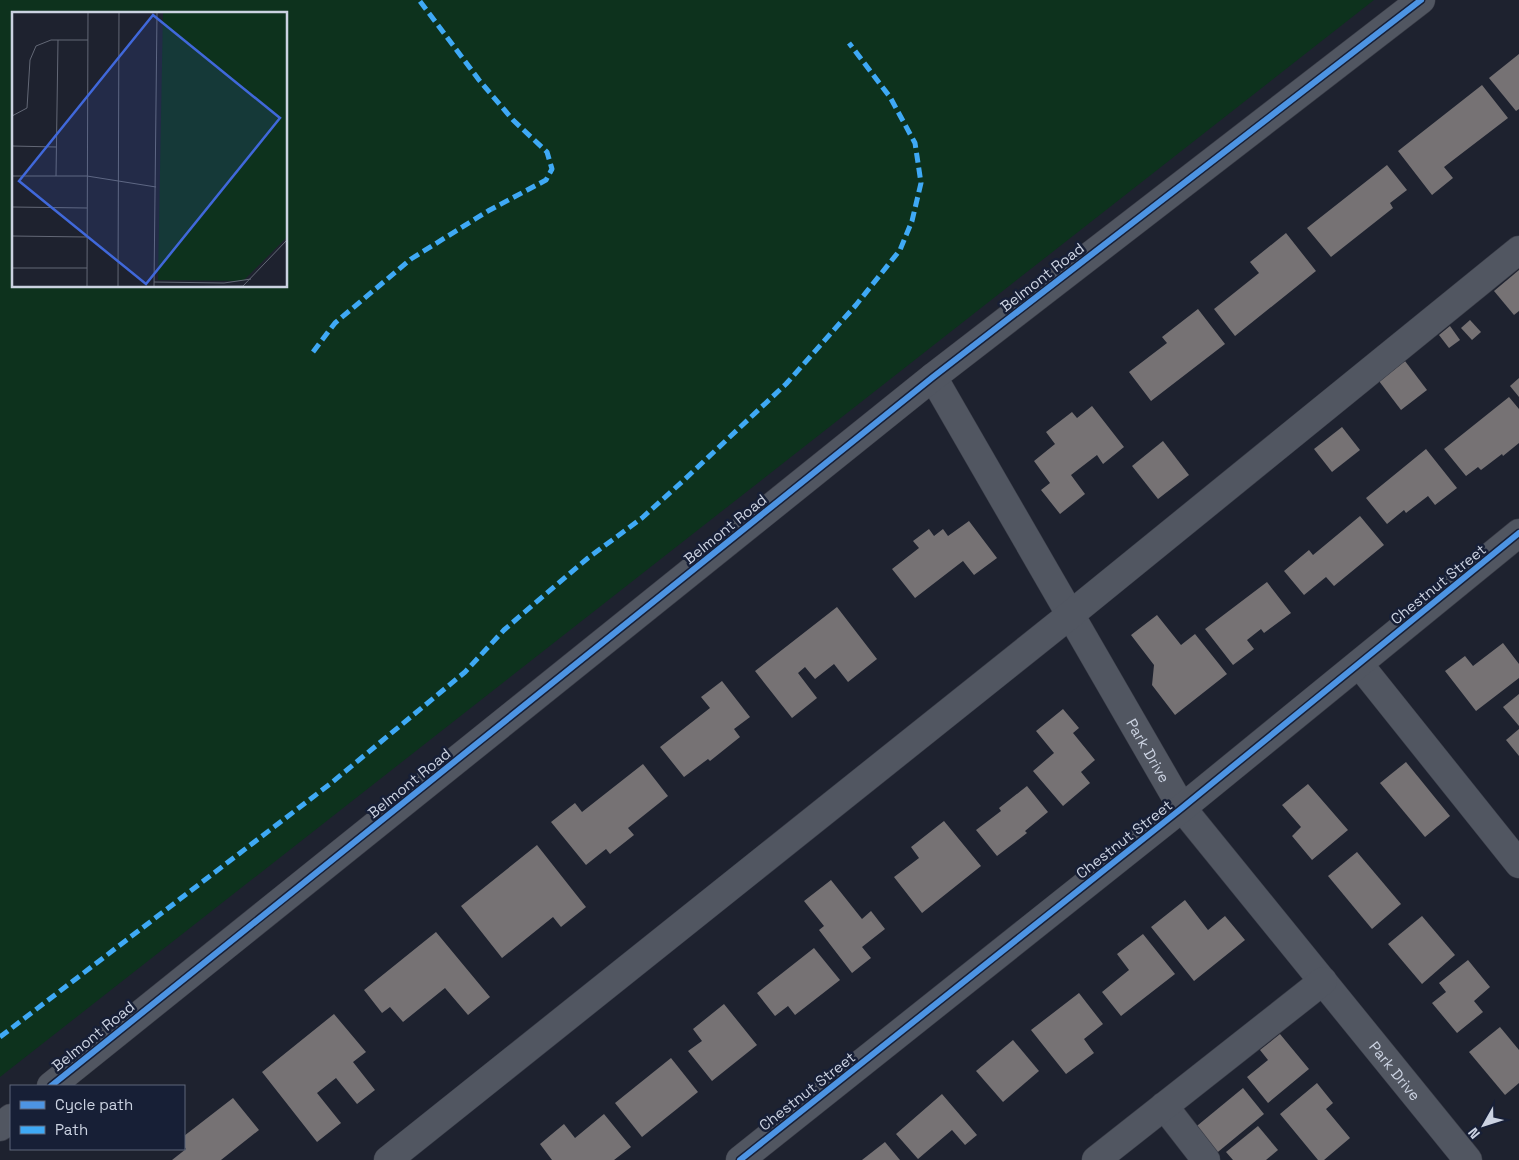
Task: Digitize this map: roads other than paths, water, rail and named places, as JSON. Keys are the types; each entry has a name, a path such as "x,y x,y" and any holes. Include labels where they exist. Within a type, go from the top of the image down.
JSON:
{"street":[{"name":"Belmont Road","path":"52,1085 933,377 1421,0"},
{"path":"388,1160 1070,615 1519,250"},
{"name":"Park Drive","path":"933,377 1182,808 1468,1160"},
{"name":"Chestnut Street","path":"740,1160 1182,808 1518,535"},
{"path":"1359,664 1519,864"},
{"path":"1096,1160 1323,981"},
{"path":"1164,1106 1206,1160"},
{"path":"0,1127 10,1119"}]}
